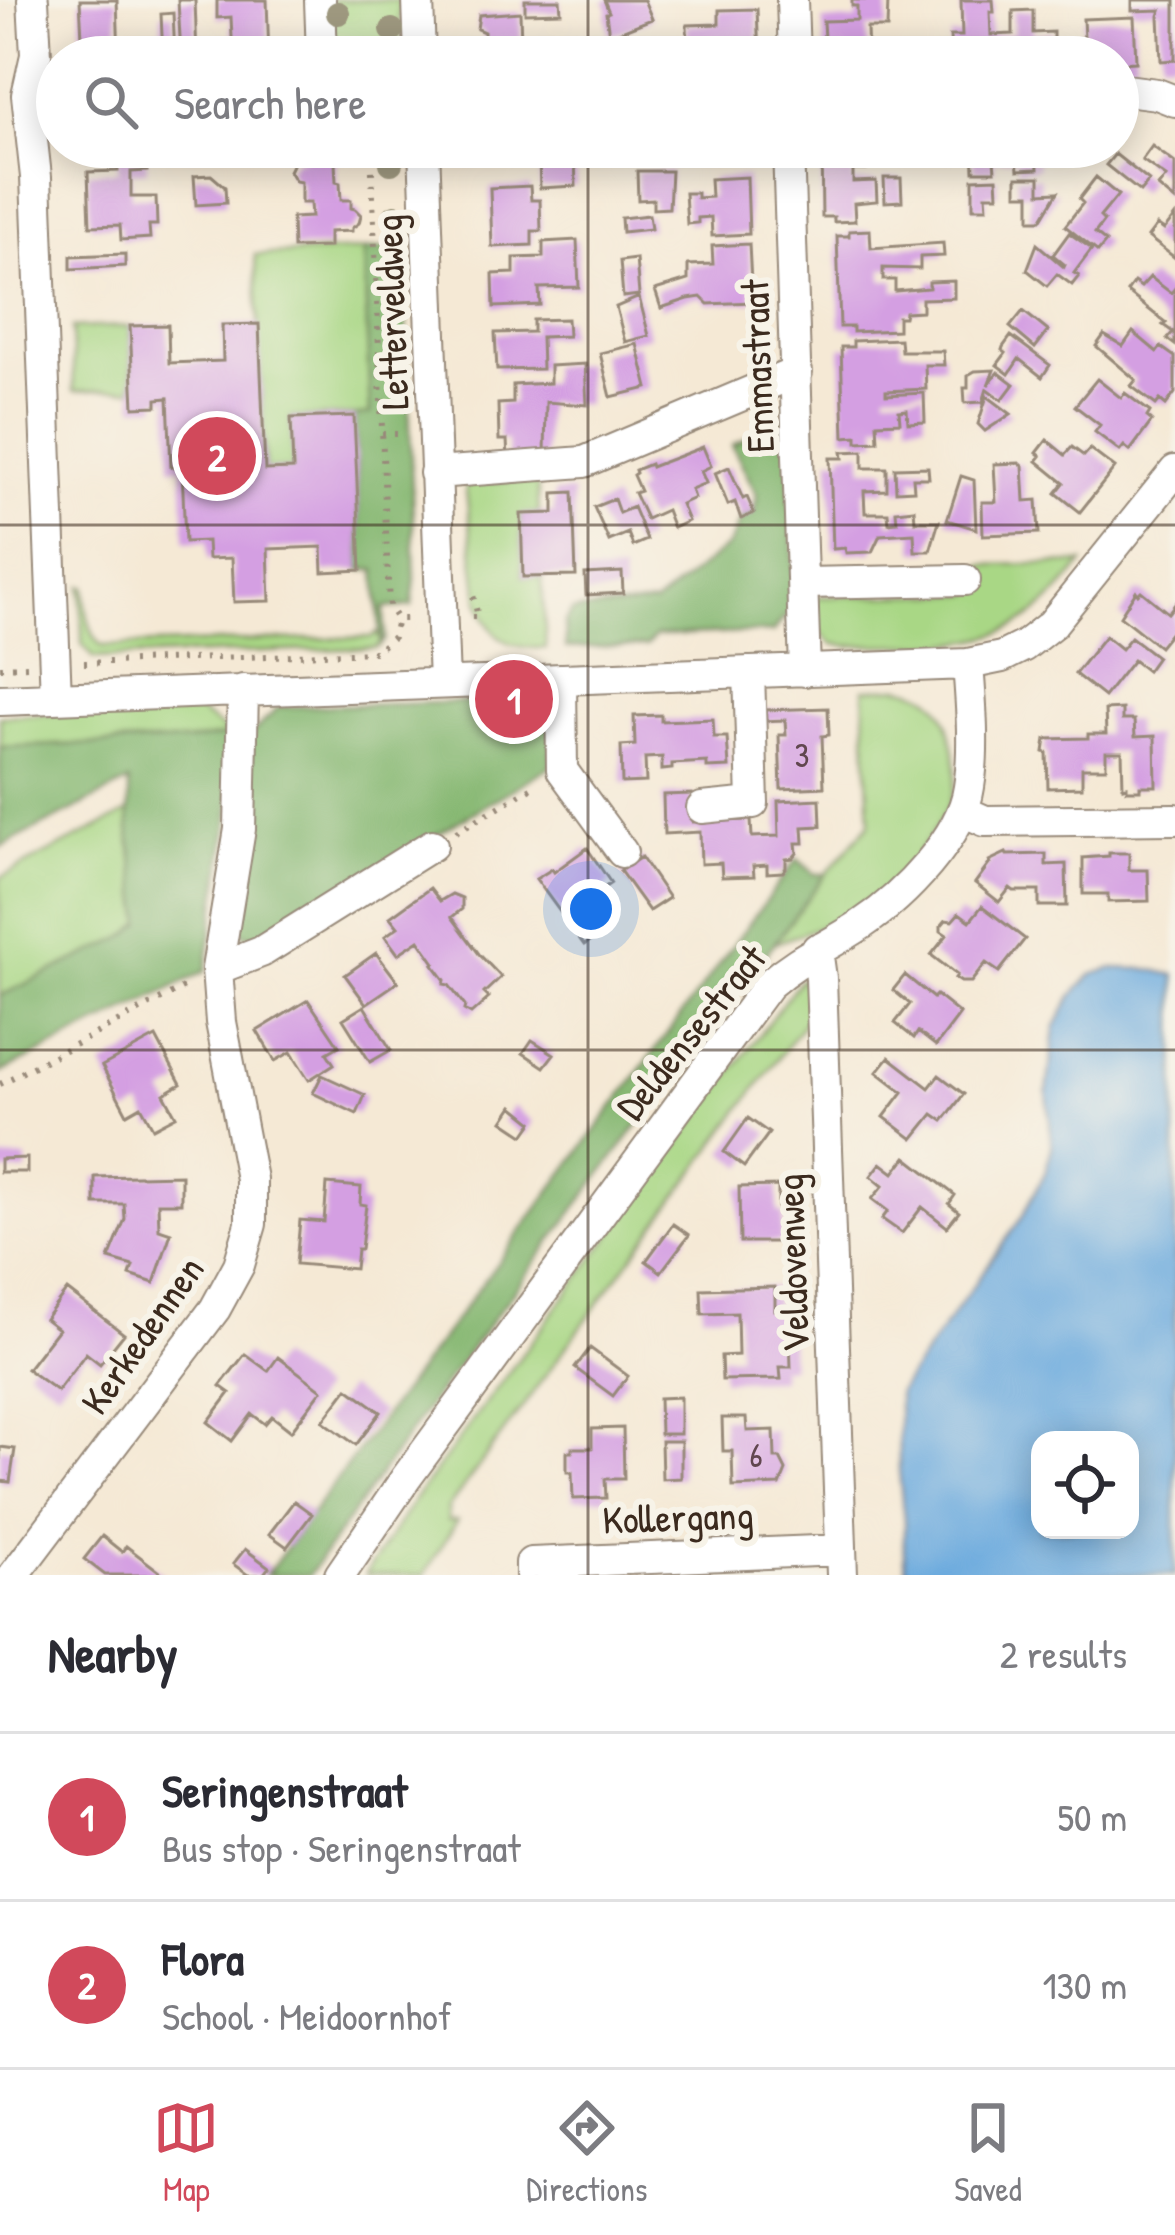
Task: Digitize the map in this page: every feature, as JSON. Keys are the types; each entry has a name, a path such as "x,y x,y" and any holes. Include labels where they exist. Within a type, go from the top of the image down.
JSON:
{"street":[{"path":"33,0 36,55 14,95 36,177 56,698"},
{"path":"320,0 321,36"},
{"path":"418,0 419,36"},
{"path":"792,0 793,36"},
{"path":"1139,92 1175,101"},
{"name":"Letterveldweg","path":"425,168 444,683"},
{"name":"Emmastraat","path":"789,168 805,671"},
{"path":"436,473 584,462 796,371"},
{"path":"0,700 968,664 1002,657 1052,624 1175,471"},
{"path":"803,584 965,580"},
{"name":"Deldensestraat","path":"340,1575 768,985 790,966 858,928 896,900 928,864 963,812 970,785 968,664"},
{"path":"702,808 753,803 749,672"},
{"path":"561,679 562,770 622,852"},
{"name":"Kerkedennen","path":"14,1575 215,1309 239,1264 251,1224 251,1179 227,1061 217,969 240,829 243,690"},
{"path":"963,812 985,820 1175,819"},
{"path":"217,969 261,952 432,845"},
{"name":"Veldovenweg","path":"817,949 842,1562"},
{"name":"Kollergang","path":"531,1575 531,1563 842,1562"}],"path":[{"path":"81,663 375,652 393,637 397,619"},
{"path":"432,845 562,770"},
{"path":"0,1084 217,969"}],"green space":[{"path":"332,0 399,0 400,36 333,36"},
{"path":"404,247 415,579 412,606 384,608 381,644 376,570 361,570 354,416 370,414 364,250"},
{"path":"364,250 370,415 291,418 293,469 265,470 255,255"},
{"path":"130,326 133,389 74,391 72,328"},
{"path":"788,417 796,617 785,617 773,632 656,636 646,646 566,648 565,622 572,611 655,604 729,545 741,519 754,513 757,495 732,445"},
{"path":"537,479 539,513 521,515 523,576 542,577 546,648 511,643 488,623 479,600 465,483"},
{"path":"1083,563 1039,610 990,636 929,644 849,646 833,644 816,629 813,597 972,594 982,565"},
{"path":"81,586 85,586 88,618 101,646 372,637 378,633 381,644 375,648 94,658 82,644"},
{"path":"899,687 933,700 947,722 956,772 947,809 916,856 866,906 771,945 870,823 864,689"},
{"path":"552,700 551,766 263,939 245,935 236,927 250,735 279,707"},
{"path":"196,709 231,735 191,741 0,747 0,716"},
{"path":"231,735 230,813 206,971 0,1073 0,996 125,937 142,923 129,829 129,782 0,847 0,747 191,741"},
{"path":"130,811 142,924 125,937 0,996 0,878"},
{"path":"797,859 815,874 826,874 433,1399 309,1575 266,1575"},
{"path":"811,975 809,1016 448,1508 448,1521 457,1521 424,1575 365,1575 414,1500 799,981"}],"water":[{"path":"1113,968 1175,975 1175,1575 907,1575 898,1392 1022,1217 1045,1173 1052,1147 1047,1092 1055,1028 1072,996 1091,975"}],"building":[{"path":"80,0 117,0 118,36 82,36"},
{"path":"178,0 195,0 196,36 180,36"},
{"path":"217,0 267,0 268,36 232,36 231,17 217,18"},
{"path":"525,0 560,0 561,12 525,13"},
{"path":"604,0 644,0 652,19 609,36"},
{"path":"852,0 888,0 887,28 867,28 867,36 824,36 823,21 857,20 857,6 852,6"},
{"path":"961,0 993,0 991,35 1013,34 1013,11 1033,10 1033,33 1053,32 1053,36 962,36"},
{"path":"1132,0 1175,0 1175,60 1161,61 1161,10 1132,11"},
{"path":"757,9 758,36 687,36 687,25 719,24 719,10"},
{"path":"520,12 521,36 484,36 477,29 479,15"},
{"path":"173,13 174,36 162,36 161,14"},
{"path":"1134,17 1135,36 1084,36 1083,19"},
{"path":"1152,146 1175,163 1175,201 1158,187 1166,177 1142,160"},
{"path":"147,168 131,172 131,197 156,197 157,225 149,225 150,238 121,240 120,225 90,226 88,172"},
{"path":"335,168 341,200 351,200 351,208 361,215 359,223 352,231 329,232 329,247 293,248 292,218 311,217 310,203 301,203 301,182 289,171"},
{"path":"539,168 575,168 576,186 540,188"},
{"path":"821,168 866,168 853,170 853,182 876,181 877,201 854,203 855,221 822,217"},
{"path":"1110,168 1133,168 1149,181 1140,192"},
{"path":"637,171 671,171 669,208 653,209 653,199 638,200"},
{"path":"211,175 225,187 226,203 196,205 194,176"},
{"path":"747,177 749,234 712,236 711,217 687,224 685,193 711,197 710,179"},
{"path":"1017,177 1040,177 1040,193 1058,192 1041,220 1030,220 1030,194 1017,194"},
{"path":"1096,177 1118,195 1100,217 1104,221 1095,233 1106,242 1098,252 1065,226"},
{"path":"884,178 901,178 902,201 885,202"},
{"path":"997,178 998,195 986,195 987,208 973,208 973,179"},
{"path":"530,186 531,200 540,200 541,231 532,231 532,245 492,247 490,188"},
{"path":"649,215 651,229 622,232 621,218"},
{"path":"1175,216 1175,258 1148,237 1157,225 1164,230"},
{"path":"870,230 871,248 943,243 944,256 920,257 920,269 883,268 883,280 895,280 895,291 954,281 954,298 922,299 922,311 898,317 898,330 853,332 853,327 840,327 837,236"},
{"path":"1069,233 1092,249 1074,273 1079,276 1072,285 1057,274 1047,286 1027,270 1037,244 1064,267 1053,255"},
{"path":"577,240 579,287 539,288 540,305 494,307 493,274 514,273 514,258 543,257 543,242"},
{"path":"749,244 752,302 708,304 701,297 661,308 655,290 688,280 688,265 713,264 712,246"},
{"path":"125,254 125,266 71,269 71,256"},
{"path":"636,259 639,295 623,297 620,261"},
{"path":"1150,277 1171,293 1175,288 1175,345 1167,339 1173,332 1163,325 1166,323 1127,292 1134,282 1141,287"},
{"path":"639,297 649,336 625,342 616,307"},
{"path":"1023,311 1048,331 1035,348 1010,327"},
{"path":"567,319 568,336 541,337 542,369 497,370 495,333 533,332 533,320"},
{"path":"259,324 265,470 293,469 291,418 354,416 361,570 323,572 322,547 268,549 270,601 234,602 232,558 208,559 207,541 185,542 182,467 171,467 168,398 157,399 157,406 134,407 130,326 168,325 169,363 223,361 222,325"},
{"path":"1133,332 1157,352 1161,347 1175,357 1175,393 1166,405 1160,400 1156,405 1131,386 1136,380 1096,346 1104,335 1123,346"},
{"path":"1011,336 1050,365 1042,377 1019,359 1009,374 997,365"},
{"path":"900,339 901,351 943,351 944,365 925,365 926,389 886,391 886,395 924,393 925,422 908,423 907,410 899,411 900,422 877,423 878,441 844,437 841,347 853,347 853,341"},
{"path":"637,344 648,388 611,397 600,353"},
{"path":"585,364 587,405 546,402 545,457 508,459 507,440 499,440 498,404 513,403 513,385 550,383 550,366"},
{"path":"994,370 988,385 998,372 1014,384 1002,400 987,389 983,402 965,403 968,375"},
{"path":"1097,379 1150,412 1147,417 1152,421 1130,451 1124,446 1120,451 1095,432 1100,425 1075,406"},
{"path":"987,396 1011,414 985,431 978,424"},
{"path":"1047,440 1065,455 1072,447 1084,456 1090,449 1115,468 1080,512 1056,493 1064,483 1037,461"},
{"path":"703,447 711,466 701,471 706,483 691,489 694,498 681,504 688,521 673,528 666,510 646,519 634,493 640,491 635,470"},
{"path":"863,451 863,468 887,468 887,490 864,491 865,513 888,513 889,523 897,522 896,511 914,509 915,521 939,521 930,551 915,551 914,533 880,535 872,552 833,549 830,458"},
{"path":"1020,463 1025,501 1037,500 1039,533 983,535 982,502 996,502 994,464"},
{"path":"729,467 754,513 741,519 735,502 728,505 715,473"},
{"path":"928,467 929,478 913,478 914,490 896,491 895,468"},
{"path":"961,476 974,480 976,529 947,520"},
{"path":"573,492 576,576 523,577 521,514 554,513 554,493"},
{"path":"614,499 619,513 633,507 647,540 633,546 628,533 609,541 594,507"},
{"path":"622,572 623,593 586,595 585,574"},
{"path":"1136,591 1168,613 1175,604 1175,635 1171,632 1159,647 1120,616"},
{"path":"1105,636 1121,649 1131,637 1157,657 1147,671 1133,660 1104,697 1075,674"},
{"path":"828,708 829,735 822,736 824,787 781,789 779,735 786,735 785,720 761,721 764,710"},
{"path":"1122,709 1122,720 1134,720 1135,737 1155,736 1156,786 1127,790 1122,752 1106,752 1106,768 1082,768 1082,787 1048,788 1046,739 1106,734 1105,710"},
{"path":"661,715 661,721 713,719 714,737 727,737 729,767 707,768 707,762 672,764 672,769 662,770 662,757 645,758 646,782 622,783 621,746 635,745 634,716"},
{"path":"692,794 693,822 751,820 752,837 779,836 778,801 820,799 821,826 803,827 804,843 796,843 797,853 786,859 783,872 767,873 767,865 753,866 754,876 722,877 721,863 701,864 700,832 664,834 663,795"},
{"path":"587,848 611,883 580,904 600,935 584,945 536,879"},
{"path":"1006,853 1046,854 1046,865 1066,864 1067,906 1039,906 1039,891 1010,888 999,902 975,883 989,861"},
{"path":"1129,853 1129,870 1148,870 1149,901 1108,902 1108,894 1083,894 1083,858"},
{"path":"641,857 669,898 649,911 620,871"},
{"path":"430,888 440,901 452,894 462,898 462,909 452,917 501,977 484,993 489,998 471,1014 444,984 419,940 398,954 385,936 398,927 390,917"},
{"path":"982,906 1025,939 999,972 986,963 971,982 961,982 931,955 947,935 941,931 946,920 952,921 959,913 970,921"},
{"path":"376,953 398,982 366,1004 345,975"},
{"path":"905,975 960,1014 936,1046 918,1032 914,1038 895,1023 910,1004 893,990"},
{"path":"308,1000 339,1046 327,1053 334,1064 309,1080 291,1052 275,1061 257,1031"},
{"path":"364,1006 391,1050 370,1062 343,1019"},
{"path":"156,1037 181,1084 164,1094 176,1116 153,1128 141,1106 127,1114 102,1066"},
{"path":"532,1040 554,1054 544,1067 523,1053"},
{"path":"889,1057 929,1088 939,1075 964,1094 943,1121 933,1114 913,1139 884,1117 903,1092 877,1072"},
{"path":"322,1075 365,1095 357,1114 313,1093"},
{"path":"513,1106 533,1122 524,1135 503,1121"},
{"path":"748,1118 769,1133 744,1167 724,1152"},
{"path":"906,1157 955,1195 949,1204 959,1212 947,1227 922,1207 902,1233 882,1219 888,1211 872,1199 883,1186 871,1176 881,1163 894,1173"},
{"path":"27,1158 27,1172 0,1172 0,1159"},
{"path":"181,1175 181,1203 158,1203 159,1229 171,1233 154,1283 130,1275 133,1266 109,1259 125,1219 124,1204 95,1204 95,1177"},
{"path":"327,1184 361,1187 360,1204 366,1205 355,1269 296,1264 300,1220 324,1222"},
{"path":"778,1186 781,1242 740,1242 739,1187"},
{"path":"673,1224 689,1235 661,1272 646,1261"},
{"path":"775,1287 775,1310 789,1309 791,1367 780,1367 781,1379 722,1380 721,1356 738,1355 737,1313 702,1314 701,1289"},
{"path":"67,1290 124,1334 100,1364 86,1353 57,1391 27,1369 58,1329 45,1319"},
{"path":"590,1348 628,1376 613,1396 575,1368"},
{"path":"245,1354 268,1371 278,1357 322,1390 291,1431 272,1416 265,1424 252,1414 232,1441 208,1422 230,1393 220,1386"},
{"path":"348,1388 381,1412 356,1445 323,1421"},
{"path":"680,1397 680,1434 660,1434 659,1398"},
{"path":"722,1418 746,1418 747,1431 774,1430 775,1458 780,1458 786,1470 780,1485 733,1487 732,1451 723,1451"},
{"path":"623,1428 624,1479 605,1479 606,1498 573,1499 567,1452 592,1448 592,1429"},
{"path":"661,1441 681,1441 681,1478 662,1479"},
{"path":"0,1447 15,1449 10,1482 0,1481"},
{"path":"294,1501 312,1514 287,1547 269,1534"},
{"path":"102,1536 122,1552 126,1546 164,1575 105,1575 84,1559"},
{"path":"245,1549 269,1567 263,1575 248,1575 233,1564"}],"place":[{"name":"Flora","path":"217,456"},
{"name":"Seringenstraat","path":"514,699"}]}
